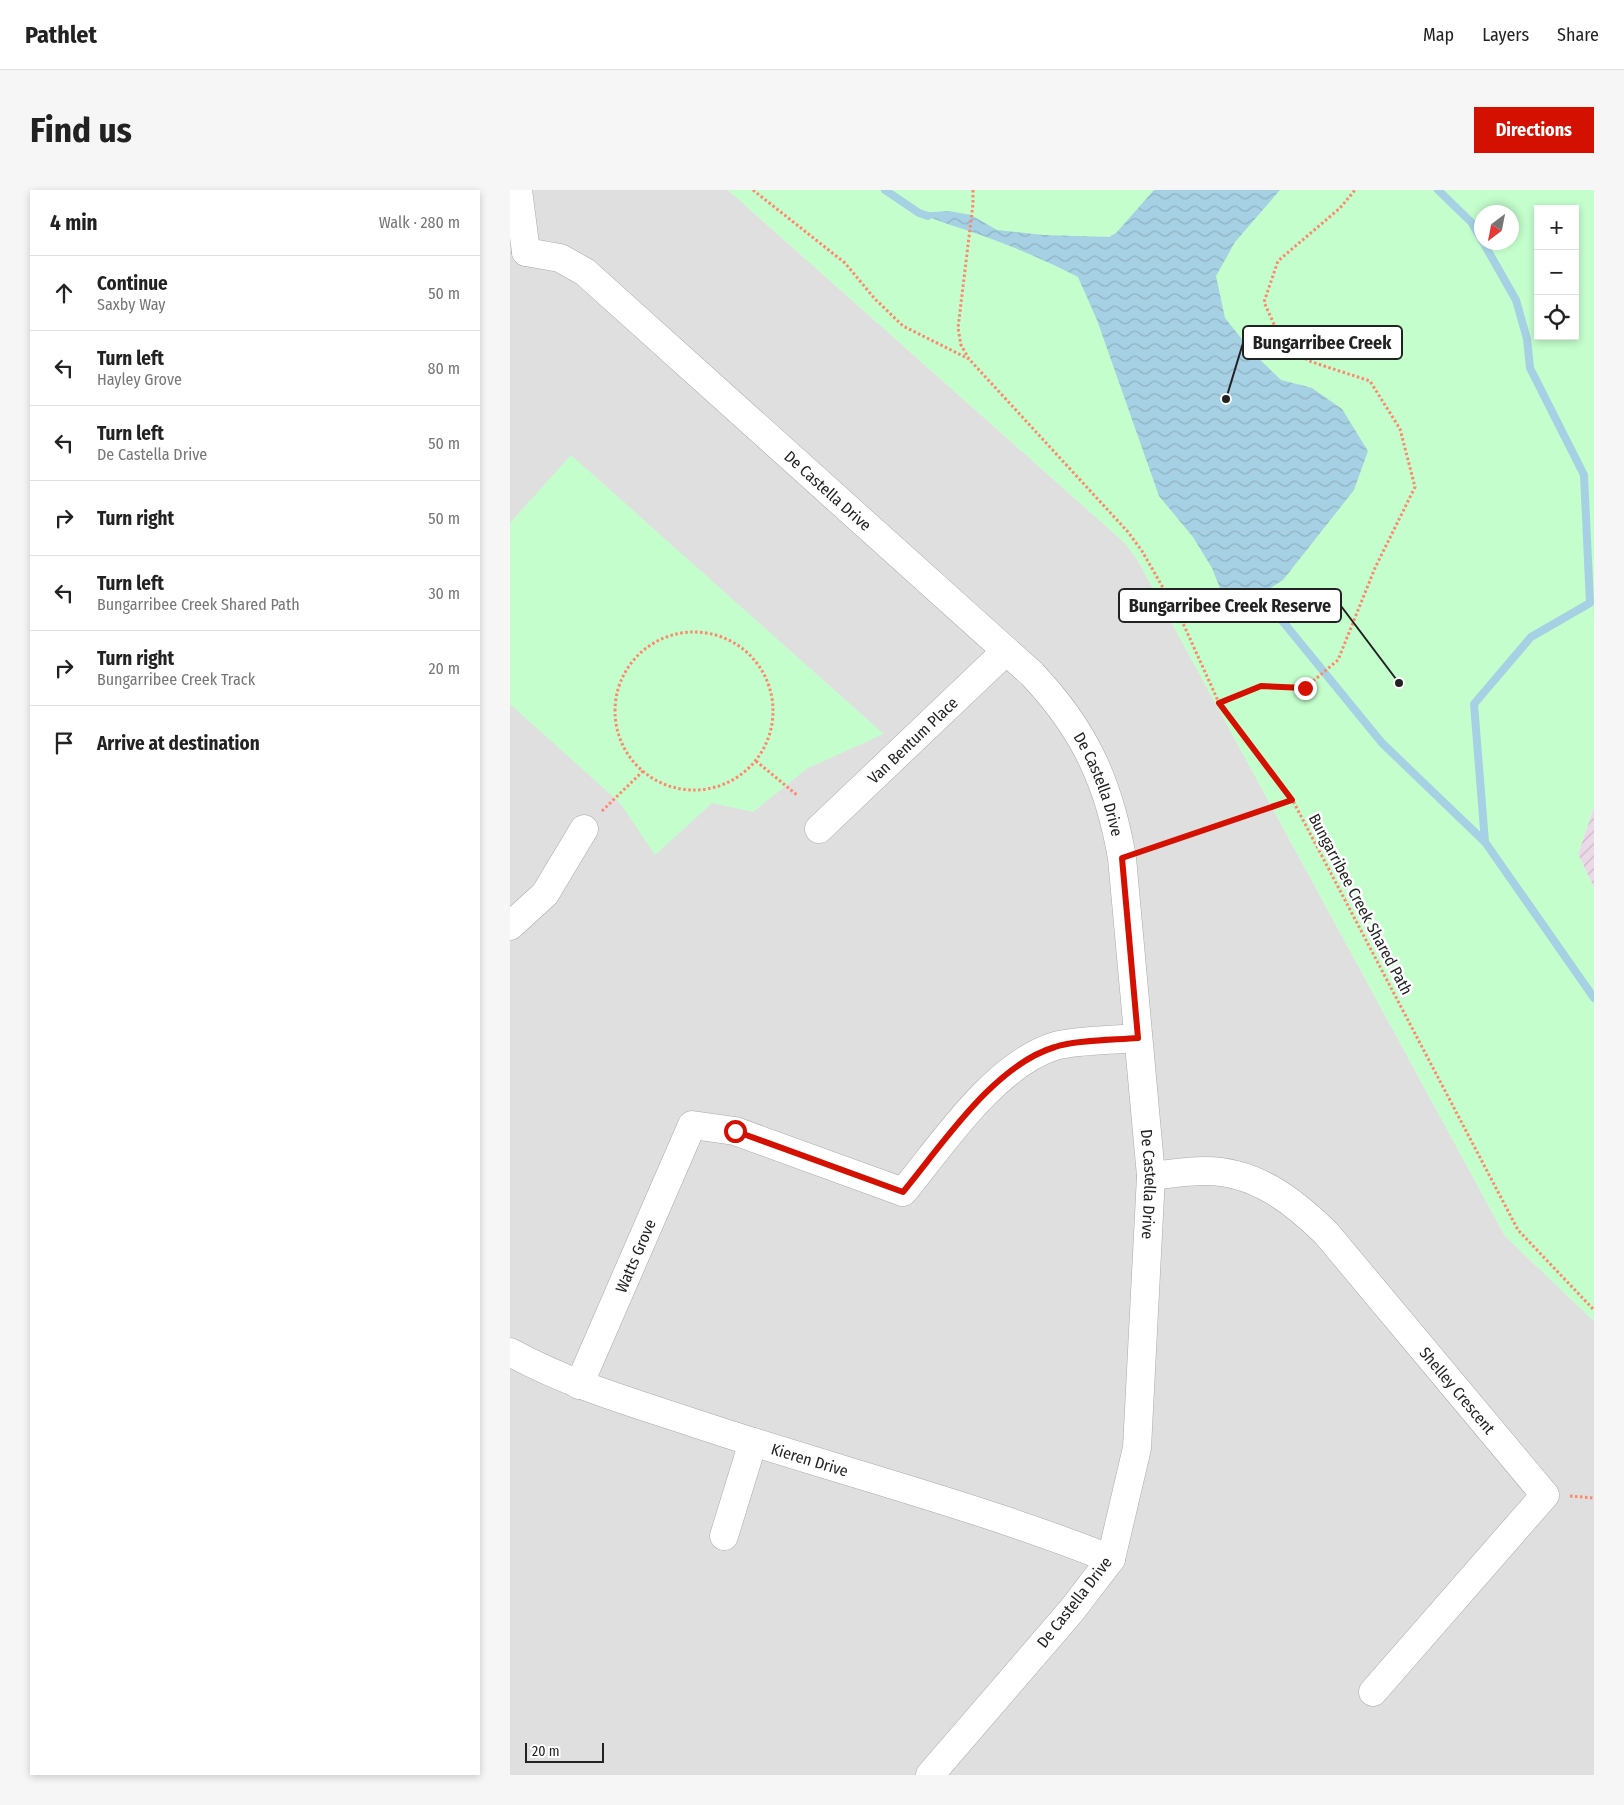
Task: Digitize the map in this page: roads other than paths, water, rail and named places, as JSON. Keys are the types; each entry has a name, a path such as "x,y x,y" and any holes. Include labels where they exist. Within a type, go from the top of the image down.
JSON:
{"street":[{"path":"518,190 518,258"},
{"name":"De Castella Drive","path":"518,258 560,258 585,272 1006,651 1052,694 1081,738 1109,798 1122,858 1151,1176 1137,1448 1111,1559 1072,1610 935,1773"},
{"name":"Van Bentum Place","path":"819,830 1006,651"},
{"path":"510,926 545,894 584,828"},
{"name":"Watts Grove","path":"579,1385 692,1125 735,1131 903,1192 985,1091 1027,1060 1055,1046 1138,1038"},
{"name":"Shelley Crescent","path":"1151,1176 1207,1171 1256,1180 1298,1206 1326,1233 1545,1495 1373,1692"},
{"name":"Kieren Drive","path":"510,1352 579,1385 1059,1538 1111,1559"},
{"path":"724,1536 753,1442"}],"water":[{"path":"1154,190 1280,190 1235,242 1216,276 1225,318 1253,353 1281,380 1312,388 1342,409 1368,451 1354,490 1283,580 1269,589 1262,614 1223,596 1212,568 1193,537 1159,496 1097,320 1078,277 1011,247 919,213 949,211 971,215 997,230 1043,235 1109,237 1116,233"}],"waterway":[{"path":"885,190 919,213 928,216"},
{"path":"1438,190 1474,227"},
{"path":"1488,250 1516,300 1527,339 1530,368 1584,475 1590,603 1531,637 1474,704 1485,842 1594,998"},
{"path":"1263,593 1266,601 1382,743 1485,842"}],"place":[{"name":"Bungarribee Creek","path":"1226,399"},
{"name":"Bungarribee Creek Reserve","path":"1399,683"}]}
